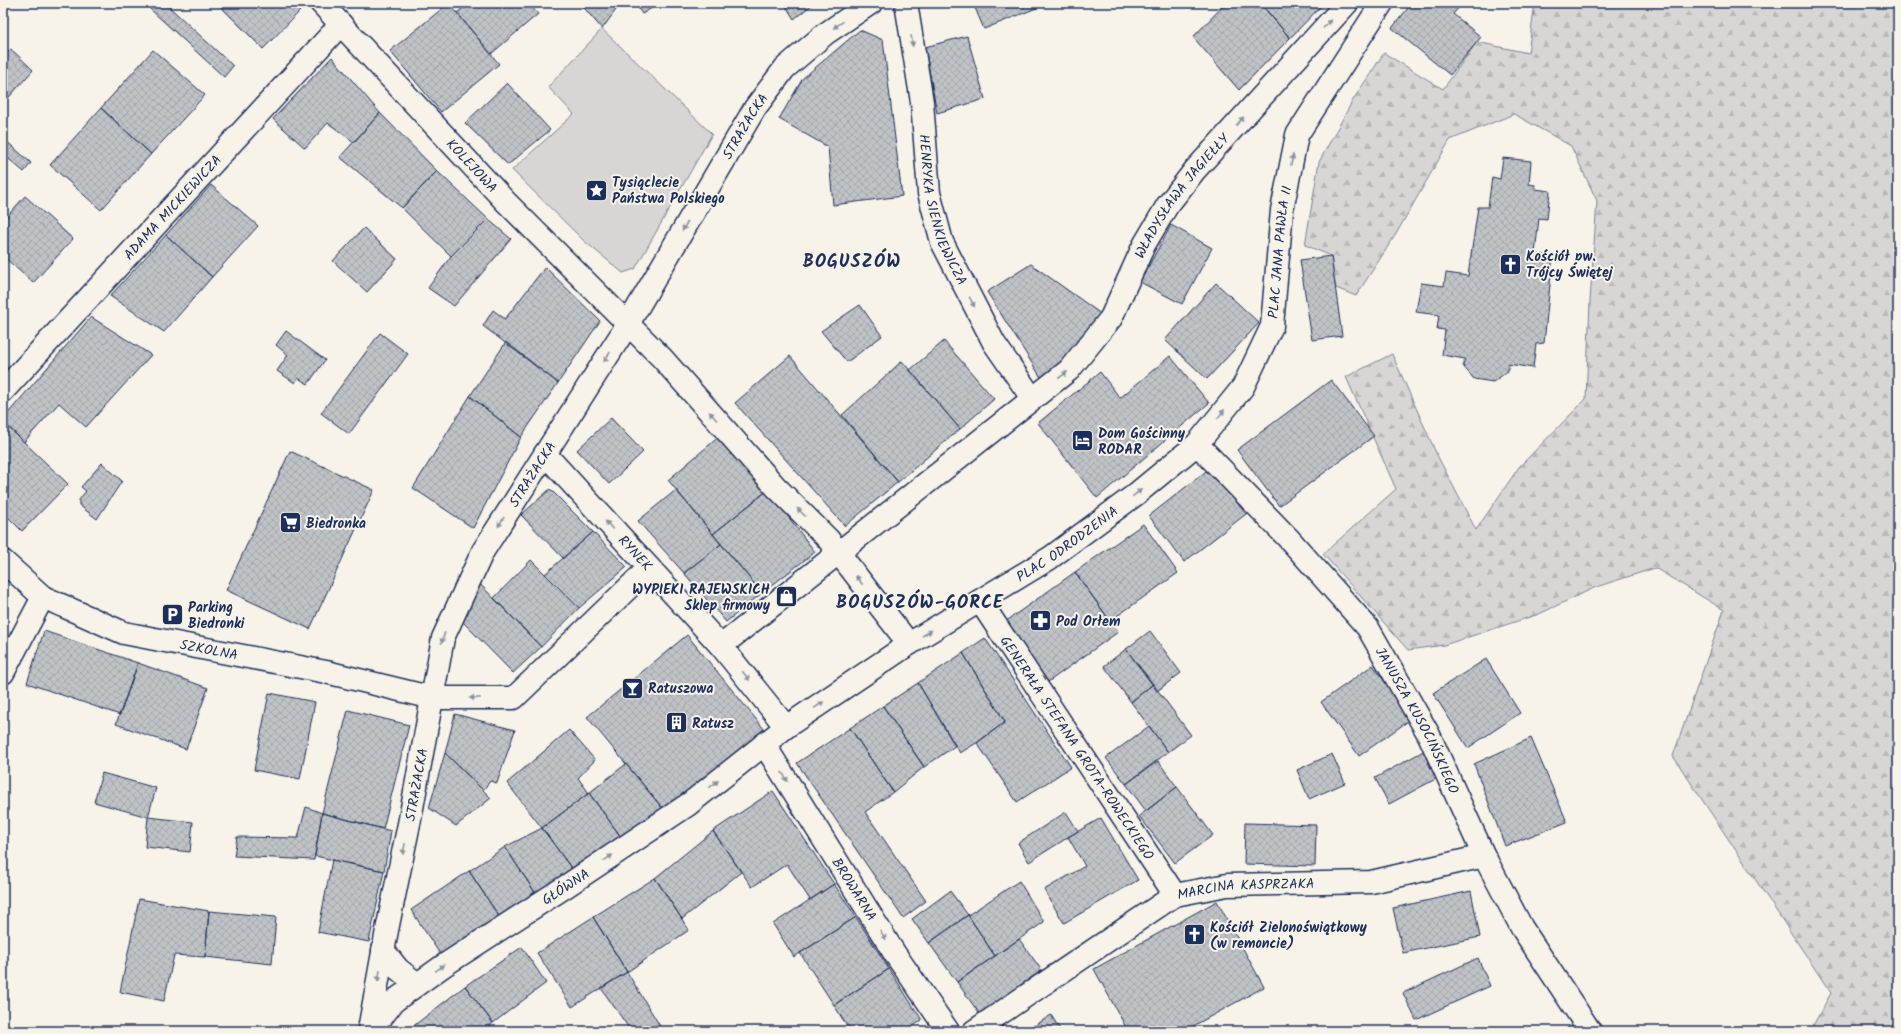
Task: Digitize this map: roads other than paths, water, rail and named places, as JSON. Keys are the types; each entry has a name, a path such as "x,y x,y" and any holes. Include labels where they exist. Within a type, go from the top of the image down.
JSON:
{"street":[{"name":"KOLEJOWA","path":"321,3 506,202 662,358 776,487 834,546"},
{"name":"STRAŻACKA","path":"370,1031 383,950 433,698 437,662 443,638 483,551 628,324 755,108 785,68 824,34 871,3"},
{"name":"HENRYKA SIENKIEWICZA","path":"906,3 922,102 929,193 942,242 994,343 1032,398"},
{"name":"WŁADYSŁAWA JAGIEŁŁY","path":"722,646 834,546 1069,370 1111,318 1144,245 1167,206 1191,176 1347,3"},
{"name":"PLAC JANA PAWŁA II","path":"1197,444 1243,387 1272,326 1282,210 1298,135 1382,3"},
{"name":"ADAMA MICKIEWICZA","path":"3,391 341,24"},
{"name":"PLAC ODRODZENIA","path":"764,744 786,727 909,644 1050,558 1136,495 1197,444"},
{"name":"JANUSZA KUSOCIŃSKIEGO","path":"1197,444 1290,540 1368,628 1429,735 1484,856 1522,928 1590,1031"},
{"name":"RYNEK","path":"545,454 722,646 786,727"},
{"path":"834,546 909,644"},
{"name":"SZKOLNA","path":"3,561 43,598 124,633 326,672 433,698 514,698 649,568"},
{"path":"3,673 43,598"},
{"name":"GENERAŁA STEFANA GROTA-ROWECKIEGO","path":"980,601 1175,895"},
{"name":"GŁÓWNA","path":"370,1031 394,1001 417,984 688,804 764,744"},
{"name":"BROWARNA","path":"764,744 895,954 948,1031"},
{"name":"MARCINA KASPRZAKA","path":"974,1031 1175,895 1227,885 1371,882 1484,856"},
{"path":"383,950 398,968 417,984"}],"place":[{"name":"Tysiąclecie Państwa Polskiego","path":"596,190"},
{"name":"Kościół pw. Trójcy Świętej","path":"1511,264"},
{"name":"Dom Gościnny RODAR","path":"1082,441"},
{"name":"Biedronka","path":"290,523"},
{"name":"WYPIEKI RAJEWSKICH Sklep firmowy","path":"786,597"},
{"name":"Parking Biedronki","path":"172,615"},
{"name":"Pod Orłem","path":"1041,621"},
{"name":"Ratuszowa","path":"632,688"},
{"name":"Ratusz","path":"676,723"},
{"name":"Kościół Zielonoświątkowy (w remoncie)","path":"1195,935"}],"district":[{"name":"BOGUSZÓW","path":"852,261"},
{"name":"BOGUSZÓW-GORCE","path":"920,602"}]}
